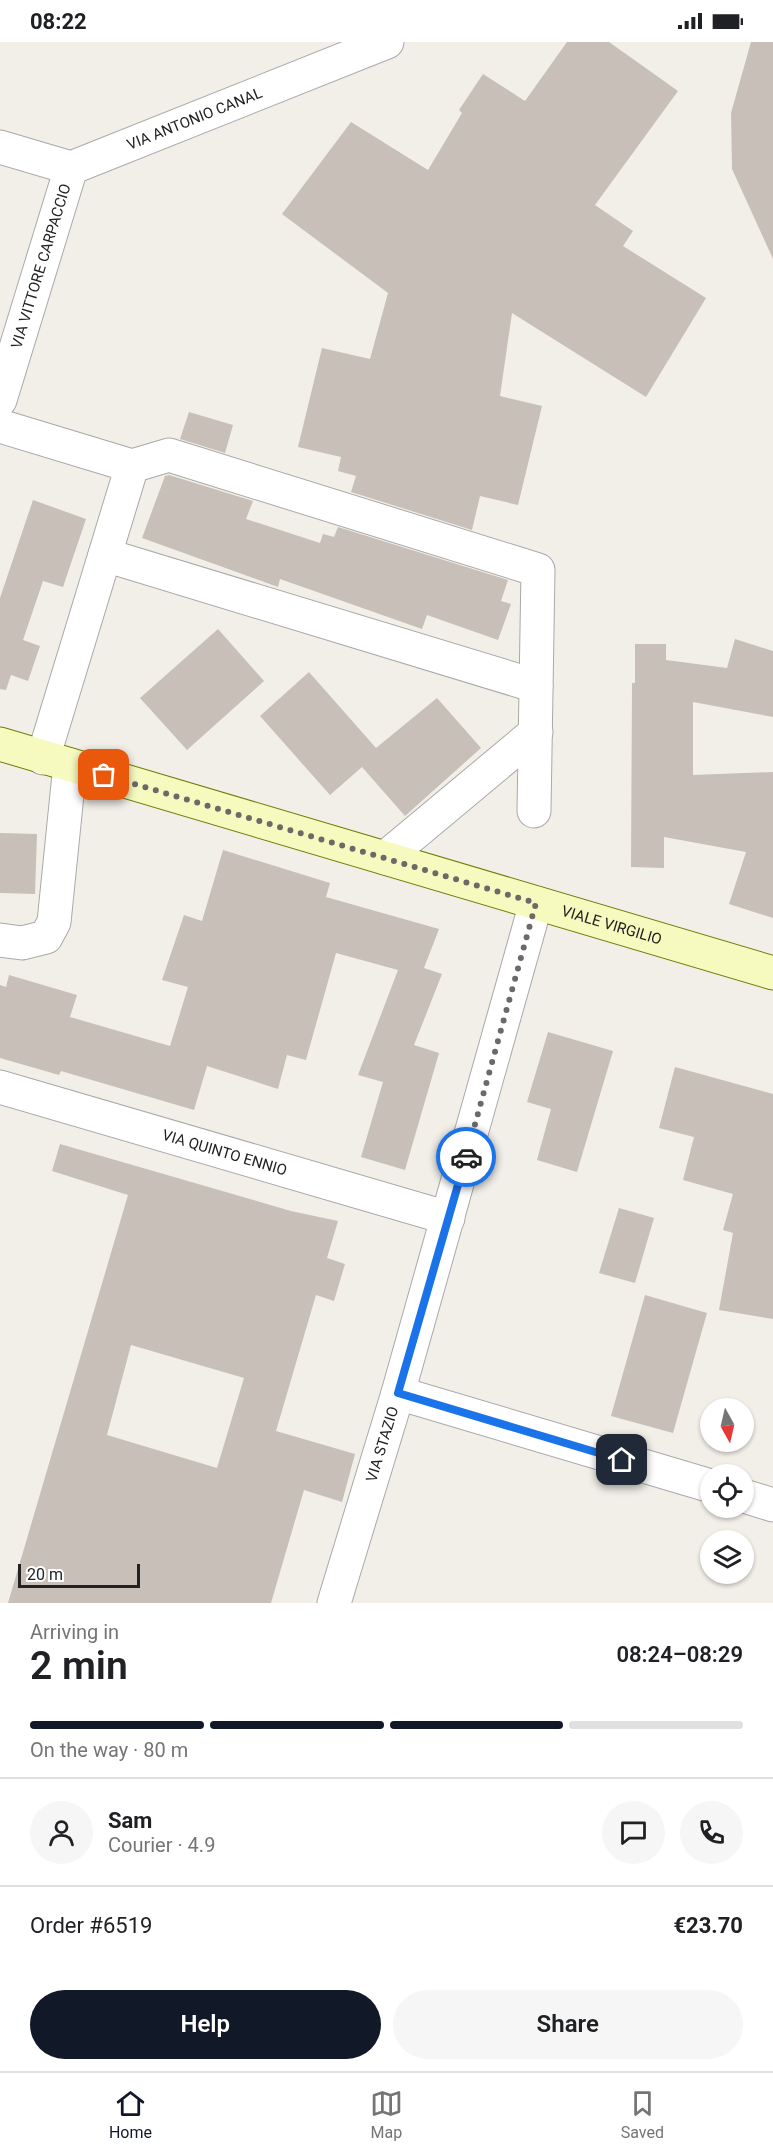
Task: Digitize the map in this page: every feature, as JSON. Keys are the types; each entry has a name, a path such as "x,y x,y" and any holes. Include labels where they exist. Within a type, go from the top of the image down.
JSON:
{"street":[{"name":"VIA ANTONIO CANAL","path":"71,168 387,42"},
{"path":"0,147 71,168"},
{"name":"VIA VITTORE CARPACCIO","path":"0,400 71,168"},
{"path":"0,426 132,466 169,455 538,570 534,810"},
{"path":"0,940 22,943 46,937 54,922 56,762 105,555 132,466"},
{"path":"105,555 536,686"},
{"path":"385,858 536,732"},
{"name":"VIALE VIRGILIO","path":"0,744 773,973"},
{"name":"VIA STAZIO","path":"334,1603 398,1393 536,903"},
{"name":"VIA QUINTO ENNIO","path":"0,1087 448,1218"},
{"path":"398,1393 700,1483"},
{"path":"754,1499 773,1505"}],"building":[{"path":"567,42 609,42 678,91 595,205 633,231 623,246 706,298 646,397 512,313 500,396 542,406 518,505 480,496 472,530 351,492 356,476 338,471 341,457 298,447 322,348 370,359 388,293 282,214 351,122 428,170 462,113 459,110 483,74 525,101"},
{"path":"751,42 773,42 773,259 732,169 731,113"},
{"path":"189,412 233,425 225,453 180,439"},
{"path":"169,475 253,501 246,519 320,543 323,534 334,537 338,527 508,580 501,601 511,604 498,640 427,615 422,629 280,579 278,587 142,538 165,476"},
{"path":"33,500 86,519 63,587 43,581 23,640 40,646 28,681 11,675 6,690 0,689 0,598"},
{"path":"218,629 264,681 187,750 140,698"},
{"path":"735,639 773,651 773,717 693,702 693,775 773,772 773,918 729,904 746,852 664,837 664,868 631,867 632,683 635,683 635,644 666,644 666,660 727,668"},
{"path":"309,672 376,748 437,698 481,748 405,816 362,767 330,795 260,716"},
{"path":"0,833 37,834 35,894 0,893"},
{"path":"223,850 330,883 326,897 439,929 424,968 442,974 414,1045 439,1053 405,1170 361,1157 383,1082 358,1075 398,970 336,953 306,1060 287,1055 278,1089 207,1066 194,1110 61,1071 59,1075 0,1058 0,985 6,987 9,975 77,995 70,1017 170,1046 188,987 162,980 184,915 202,921"},
{"path":"548,1032 613,1051 577,1172 537,1160 551,1109 527,1102"},
{"path":"675,1067 773,1094 773,1319 719,1310 733,1233 723,1230 733,1194 683,1180 694,1137 659,1128"},
{"path":"60,1144 291,1211 338,1221 327,1258 345,1264 334,1301 316,1295 276,1431 355,1454 342,1502 304,1490 271,1603 8,1603 128,1195 52,1171","holes":["131,1345 244,1378 217,1468 107,1435"]},
{"path":"619,1208 654,1218 635,1283 599,1273"},
{"path":"645,1295 707,1313 673,1433 611,1416"}],"way so far":[{"path":"104,775 536,903 466,1157"}],"route":[{"path":"466,1157 398,1393 622,1460"}]}
